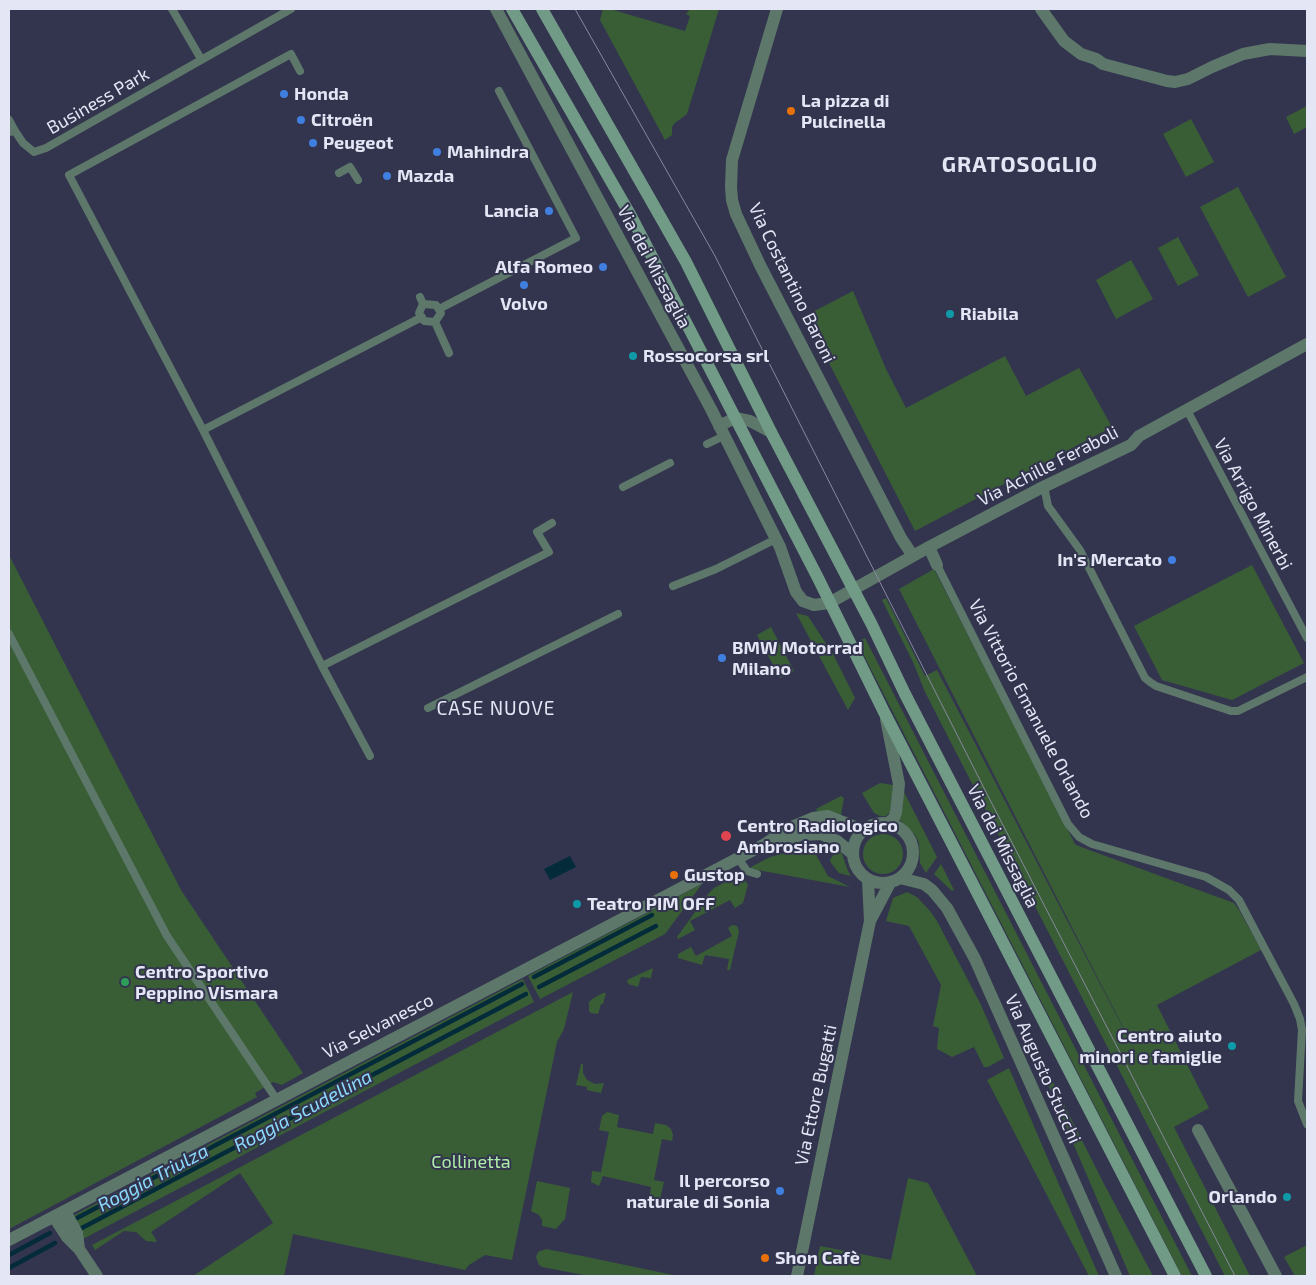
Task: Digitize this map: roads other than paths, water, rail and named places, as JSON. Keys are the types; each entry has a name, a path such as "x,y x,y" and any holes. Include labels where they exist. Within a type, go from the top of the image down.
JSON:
{"main road":[{"name":"Via dei Missaglia","path":"512,9 631,216 1175,1276"},
{"name":"Via dei Missaglia","path":"542,9 686,262 771,432 871,623 904,694 1206,1276"}],"street":[{"name":"Via dei Missaglia","path":"496,9 722,431 786,560 798,597 802,601 814,605 829,603"},
{"name":"Via Costantino Baroni","path":"777,9 732,160 732,200 736,214 760,266 901,538 913,556"},
{"path":"1041,9 1064,41 1081,54 1102,64 1167,81 1188,80 1212,67 1244,54 1270,49 1307,51"},
{"name":"Via Achille Feraboli","path":"829,603 1044,486 1131,446 1139,436 1307,344"},
{"path":"722,431 735,418 750,421 771,432"},
{"name":"Via Vittorio Emanuele Orlando","path":"929,547 937,566"},
{"path":"884,712 899,784 896,812 894,818 888,823 876,824 863,830 854,842 853,861 857,870 868,880 879,883 895,880 924,884"},
{"name":"Via Selvanesco","path":"9,1240 765,844 789,828 813,818 828,816 863,830"},
{"name":"Via Augusto Stucchi","path":"888,823 898,827 909,837 913,848 913,859 924,884 932,890 947,908 975,960 1116,1276"},
{"name":"Via Selvanesco","path":"765,844 802,835 821,834 837,841 852,854"},
{"path":"895,880 908,870 913,859"},
{"name":"Via Ettore Bugatti","path":"797,1276 870,921 868,880"},
{"name":"Via Ettore Bugatti","path":"870,921 895,880"},
{"path":"1198,1130 1276,1276"},
{"path":"59,1214 77,1233 79,1249 97,1276"}],"lane":[{"path":"172,9 201,59"},
{"name":"Business Park","path":"9,120 12,132 34,152 46,148 291,9"},
{"path":"300,71 291,54 69,175 203,430 322,666 370,756"},
{"path":"439,309 576,238 499,91"},
{"path":"339,172 350,167 358,180"},
{"path":"422,300 436,305 439,309 441,313 435,322 424,321 419,313 422,300"},
{"path":"203,430 422,317"},
{"path":"435,322 449,353"},
{"name":"Via Arrigo Minerbi","path":"1187,410 1307,638"},
{"path":"707,444 722,431"},
{"path":"623,487 670,463"},
{"path":"1044,486 1048,506 1080,550 1145,678 1156,686 1231,711 1238,711 1307,677"},
{"path":"322,666 549,552 537,532 552,523"},
{"path":"673,586 776,539"},
{"name":"Via Vittorio Emanuele Orlando","path":"937,566 1068,824 1079,837 1092,844 1206,877 1229,890 1238,900 1294,1004 1300,1019 1302,1030 1298,1101 1307,1124"},
{"path":"428,708 618,614"},
{"path":"9,634 167,936 277,1100"},
{"path":"738,858 747,871 756,874"}],"water":[{"path":"570,856 576,867 550,880 544,869"}],"waterway":[{"name":"Roggia Triulza","path":"534,977 652,915"},
{"name":"Roggia Scudellina","path":"539,987 656,926"},
{"name":"Roggia Triulza","path":"77,1218 522,984"},
{"name":"Roggia Scudellina","path":"80,1229 526,994"},
{"name":"Roggia Triulza","path":"9,1255 50,1233"},
{"name":"Roggia Scudellina","path":"9,1268 55,1243"}],"tram line":[{"path":"575,9 715,256 987,794 1235,1276"}],"place":[{"name":"Honda","path":"284,94"},
{"name":"La pizza di Pulcinella","path":"791,111"},
{"name":"Citroën","path":"301,120"},
{"name":"Peugeot","path":"313,143"},
{"name":"Mahindra","path":"437,152"},
{"name":"Mazda","path":"387,176"},
{"name":"Lancia","path":"549,211"},
{"name":"Alfa Romeo","path":"603,267"},
{"name":"Volvo","path":"524,285"},
{"name":"Riabila","path":"950,314"},
{"name":"Rossocorsa srl","path":"633,356"},
{"name":"In's Mercato","path":"1172,560"},
{"name":"BMW Motorrad Milano","path":"722,658"},
{"name":"Centro Radiologico Ambrosiano","path":"726,836"},
{"name":"Gustop","path":"674,875"},
{"name":"Teatro PIM OFF","path":"577,904"},
{"name":"Centro Sportivo Peppino Vismara","path":"125,982"},
{"name":"Centro aiuto minori e famiglie","path":"1232,1046"},
{"name":"Il percorso naturale di Sonia","path":"780,1191"},
{"name":"Orlando","path":"1287,1197"},
{"name":"Shon Cafè","path":"765,1258"}],"district":[{"name":"GRATOSOGLIO","path":"1020,165"},
{"name":"CASE NUOVE","path":"496,709"}],"park label":[{"name":"Collinetta","path":"471,1162"}]}
